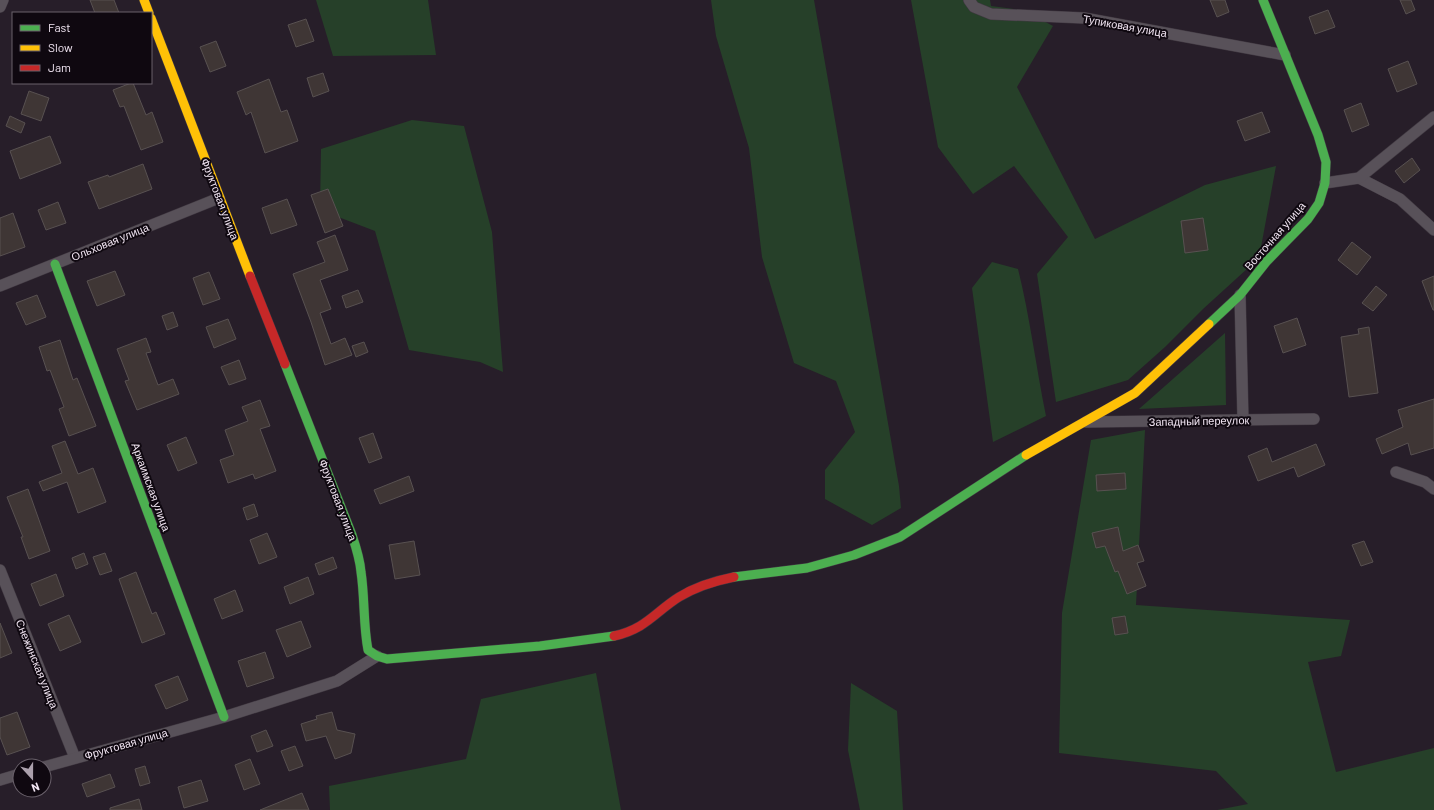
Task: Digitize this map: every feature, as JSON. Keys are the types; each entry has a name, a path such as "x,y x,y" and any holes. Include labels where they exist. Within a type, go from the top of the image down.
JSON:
{"street":[{"path":"0,7 3,0"},
{"path":"144,0 149,12"},
{"name":"Тупиковая улица","path":"969,0 974,6 991,14 1084,18 1285,55"},
{"name":"Восточная улица","path":"377,656 387,659 404,658 603,638 626,633 646,623 679,597 706,583 807,568 854,555 900,537 1028,454 1135,393 1240,295 1267,261 1308,219 1319,203 1325,183 1326,162 1318,135 1262,0"},
{"name":"Фруктовая улица","path":"52,765 224,717 337,681 377,656 368,650 364,634 362,576 352,535 219,198 152,21"},
{"path":"1325,183 1359,178 1434,117"},
{"path":"1359,178 1400,199 1434,230"},
{"name":"Ольховая улица","path":"0,286 219,198"},
{"name":"Аркаимская улица","path":"55,264 224,717"},
{"path":"1240,295 1243,420"},
{"name":"Западный переулок","path":"1084,422 1314,418"},
{"path":"1396,472 1425,482 1434,489"},
{"name":"Снежинская улица","path":"0,570 75,758"},
{"path":"0,780 12,776"}],"green space":[{"path":"316,0 428,0 436,55 333,56"},
{"path":"711,0 814,0 899,486 901,508 872,525 825,499 825,470 855,432 836,381 794,363 762,257 749,148 716,36"},
{"path":"911,0 990,0 991,6 1023,10 1053,26 1017,87 1095,239 1205,185 1276,166 1259,258 1128,380 1056,402 1037,274 1068,237 1014,166 973,194 938,147"},
{"path":"412,120 464,126 492,232 503,372 480,362 409,350 375,231 320,210 321,149"},
{"path":"992,262 1018,269 1046,416 993,442 972,288"},
{"path":"1225,333 1226,405 1139,409"},
{"path":"1145,430 1136,605 1350,620 1341,656 1308,662 1336,772 1434,748 1434,810 1217,810 1248,804 1216,771 1059,753 1062,613 1091,440"},
{"path":"596,673 621,810 330,810 329,786 466,759 481,699"},
{"path":"851,683 897,711 903,810 860,810 848,750"}],"building":[{"path":"90,0 114,0 119,12 95,12"},
{"path":"1210,0 1225,0 1229,12 1217,17"},
{"path":"1400,0 1411,0 1415,10 1406,14"},
{"path":"1328,10 1335,27 1315,34 1309,17"},
{"path":"306,19 314,41 296,47 288,25"},
{"path":"216,41 226,66 210,72 200,47"},
{"path":"1408,61 1417,84 1397,92 1388,69"},
{"path":"323,73 329,91 313,97 307,78"},
{"path":"269,79 281,112 287,110 298,141 265,153 251,112 246,115 237,92"},
{"path":"128,84 133,84 146,115 152,112 163,142 141,150 124,106 120,107 113,90"},
{"path":"29,91 49,98 41,121 21,114"},
{"path":"1361,103 1369,125 1352,132 1344,110"},
{"path":"1262,112 1270,132 1245,141 1237,121"},
{"path":"10,116 25,123 21,133 6,126"},
{"path":"50,136 61,163 20,179 10,151"},
{"path":"1412,158 1420,170 1404,183 1395,171"},
{"path":"143,164 152,189 99,209 88,182 108,175 109,177"},
{"path":"328,189 343,226 325,233 311,195"},
{"path":"287,199 297,225 271,234 262,208"},
{"path":"58,202 66,223 46,230 38,210"},
{"path":"13,213 25,247 0,256 0,218"},
{"path":"1203,218 1208,250 1185,253 1181,221"},
{"path":"335,235 348,270 320,280 331,309 320,313 331,344 345,338 352,355 325,365 293,274 325,262 317,242"},
{"path":"1352,242 1371,257 1357,275 1338,260"},
{"path":"115,271 125,295 97,306 87,281"},
{"path":"209,272 220,299 203,305 193,278"},
{"path":"1434,276 1434,310 1433,310 1422,281"},
{"path":"1376,286 1387,295 1373,311 1362,303"},
{"path":"358,290 363,302 346,308 342,296"},
{"path":"37,295 46,317 26,325 16,303"},
{"path":"173,312 178,326 167,330 162,316"},
{"path":"1297,318 1306,345 1283,353 1274,326"},
{"path":"228,319 236,339 214,348 206,327"},
{"path":"1369,327 1378,393 1349,397 1341,337 1359,334 1358,329"},
{"path":"146,338 151,352 146,353 158,385 173,379 179,394 137,410 125,381 129,380 117,349"},
{"path":"60,340 73,380 77,378 96,426 69,436 59,409 64,407 50,370 47,371 39,347"},
{"path":"364,342 368,352 356,357 352,346"},
{"path":"239,360 246,379 229,385 221,367"},
{"path":"1434,399 1434,448 1411,455 1408,443 1382,454 1376,439 1403,427 1398,410"},
{"path":"260,400 270,426 260,429 276,471 255,479 253,474 228,483 220,460 234,455 225,430 248,421 242,407"},
{"path":"373,433 382,458 369,463 359,438"},
{"path":"186,437 197,463 178,471 167,445"},
{"path":"65,441 78,474 93,468 106,502 78,513 67,482 43,491 39,482 62,473 52,446"},
{"path":"1316,444 1325,465 1298,477 1294,467 1258,481 1248,456 1267,448 1272,462"},
{"path":"1125,473 1126,489 1097,491 1096,475"},
{"path":"409,476 414,491 380,504 374,490"},
{"path":"28,489 50,551 29,559 21,537 23,537 7,497"},
{"path":"254,504 258,516 247,520 243,508"},
{"path":"1118,527 1123,551 1138,545 1144,561 1137,563 1146,586 1127,594 1118,571 1115,572 1105,546 1096,548 1092,533"},
{"path":"267,533 277,557 259,564 250,540"},
{"path":"414,541 420,575 395,579 389,545"},
{"path":"1364,541 1373,562 1361,566 1352,545"},
{"path":"84,553 88,564 76,569 72,558"},
{"path":"105,553 112,571 100,575 93,557"},
{"path":"333,557 337,568 319,575 315,564"},
{"path":"136,572 152,614 156,612 165,634 142,643 119,579"},
{"path":"56,574 64,596 40,606 31,584"},
{"path":"308,577 314,594 290,604 284,587"},
{"path":"235,590 243,611 222,619 214,599"},
{"path":"69,615 81,642 60,651 48,624"},
{"path":"1125,616 1128,633 1115,635 1112,618"},
{"path":"301,621 311,647 287,657 276,630"},
{"path":"0,623 12,653 0,658"},
{"path":"265,652 274,678 247,687 238,661"},
{"path":"178,676 188,700 166,709 155,685"},
{"path":"17,712 30,747 7,755 0,737 0,718"},
{"path":"332,712 337,730 355,734 351,753 335,759 326,736 306,741 301,724 317,719 316,716"},
{"path":"266,730 273,746 257,752 251,736"},
{"path":"295,746 303,766 289,771 281,751"},
{"path":"250,759 260,784 244,790 235,765"},
{"path":"145,766 150,783 140,786 135,769"},
{"path":"110,774 115,787 87,797 82,784"},
{"path":"201,780 208,801 184,808 178,787"},
{"path":"302,793 309,810 260,810"},
{"path":"139,799 142,810 110,810 110,808"}],"traffic: fast":[{"path":"1209,324 1240,295 1267,261 1308,219 1319,203 1325,183 1326,162 1318,135 1263,0"},
{"path":"55,264 224,717"},
{"path":"285,364 352,535 360,562 368,650 377,656 387,659 540,646 614,636"},
{"path":"734,577 807,568 854,555 900,537 1026,455"}],"traffic: slow":[{"path":"144,0 149,12"},
{"path":"152,21 250,276"},
{"path":"1026,455 1135,393 1209,324"}],"traffic: jam":[{"path":"250,276 285,364"},
{"path":"614,636 625,633 642,625 679,597 692,590 713,582 734,577"}]}
